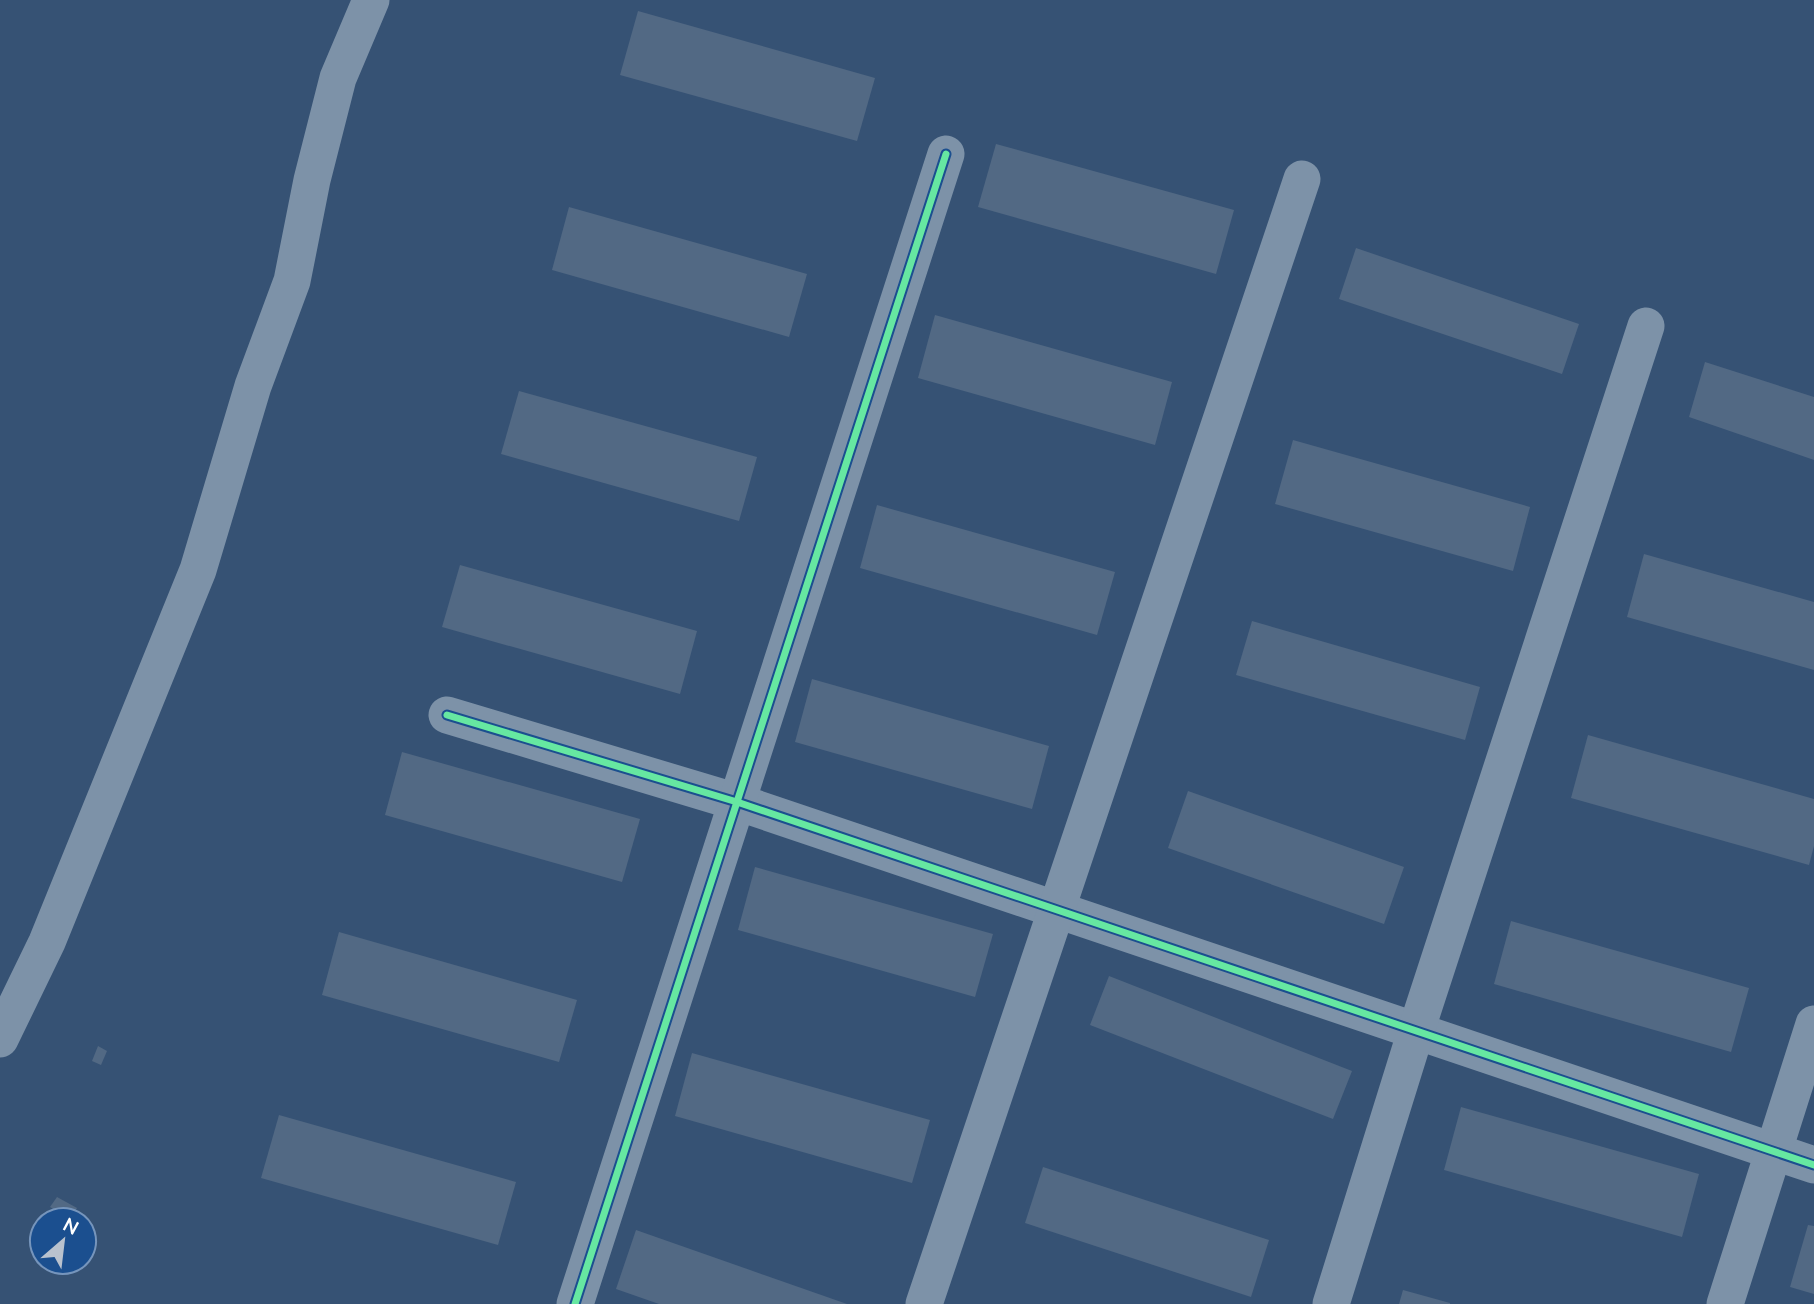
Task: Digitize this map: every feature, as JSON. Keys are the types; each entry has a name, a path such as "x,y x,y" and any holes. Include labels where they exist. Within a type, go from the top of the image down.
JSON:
{"street":[{"path":"0,1040 47,942 198,570 253,386 292,281 312,180 338,78 370,0"},
{"path":"575,1304 946,154"},
{"path":"924,1304 1302,179"},
{"path":"1331,1304 1416,1031 1646,326"},
{"path":"447,715 737,802 1814,1165"},
{"path":"1725,1304 1814,1024"}],"building":[{"path":"638,11 875,78 857,141 620,75"},
{"path":"996,144 1234,210 1216,274 978,207"},
{"path":"569,207 807,274 789,337 552,270"},
{"path":"1356,248 1579,324 1562,374 1339,299"},
{"path":"935,315 1172,382 1155,445 918,378"},
{"path":"1705,362 1814,397 1814,460 1689,417"},
{"path":"519,391 757,457 739,521 501,454"},
{"path":"1293,440 1530,507 1513,571 1275,504"},
{"path":"877,505 1115,572 1097,635 860,568"},
{"path":"1644,554 1814,602 1814,670 1627,617"},
{"path":"460,565 697,631 680,694 442,627"},
{"path":"1252,621 1480,687 1465,740 1236,675"},
{"path":"812,679 1049,746 1032,809 795,742"},
{"path":"1588,735 1814,799 1814,846 1809,865 1571,798"},
{"path":"402,752 640,819 622,882 385,815"},
{"path":"1188,791 1404,867 1384,924 1168,848"},
{"path":"755,867 993,934 975,997 738,930"},
{"path":"1511,921 1749,988 1731,1052 1494,984"},
{"path":"339,932 577,1000 559,1062 322,995"},
{"path":"1109,976 1352,1071 1333,1119 1090,1025"},
{"path":"98,1046 107,1051 101,1065 92,1061"},
{"path":"692,1053 930,1120 912,1183 675,1116"},
{"path":"1461,1107 1699,1174 1682,1237 1444,1170"},
{"path":"279,1115 516,1182 498,1245 261,1178"},
{"path":"1043,1167 1269,1240 1251,1297 1025,1223"},
{"path":"57,1197 73,1206 51,1206"},
{"path":"1808,1225 1814,1226 1814,1294 1790,1287"},
{"path":"636,1230 847,1304 659,1304 616,1289"},
{"path":"1403,1290 1450,1303 1450,1304 1399,1304"}],"cycle path":[{"path":"575,1304 946,154"},
{"path":"447,715 737,802 1814,1165"}]}
